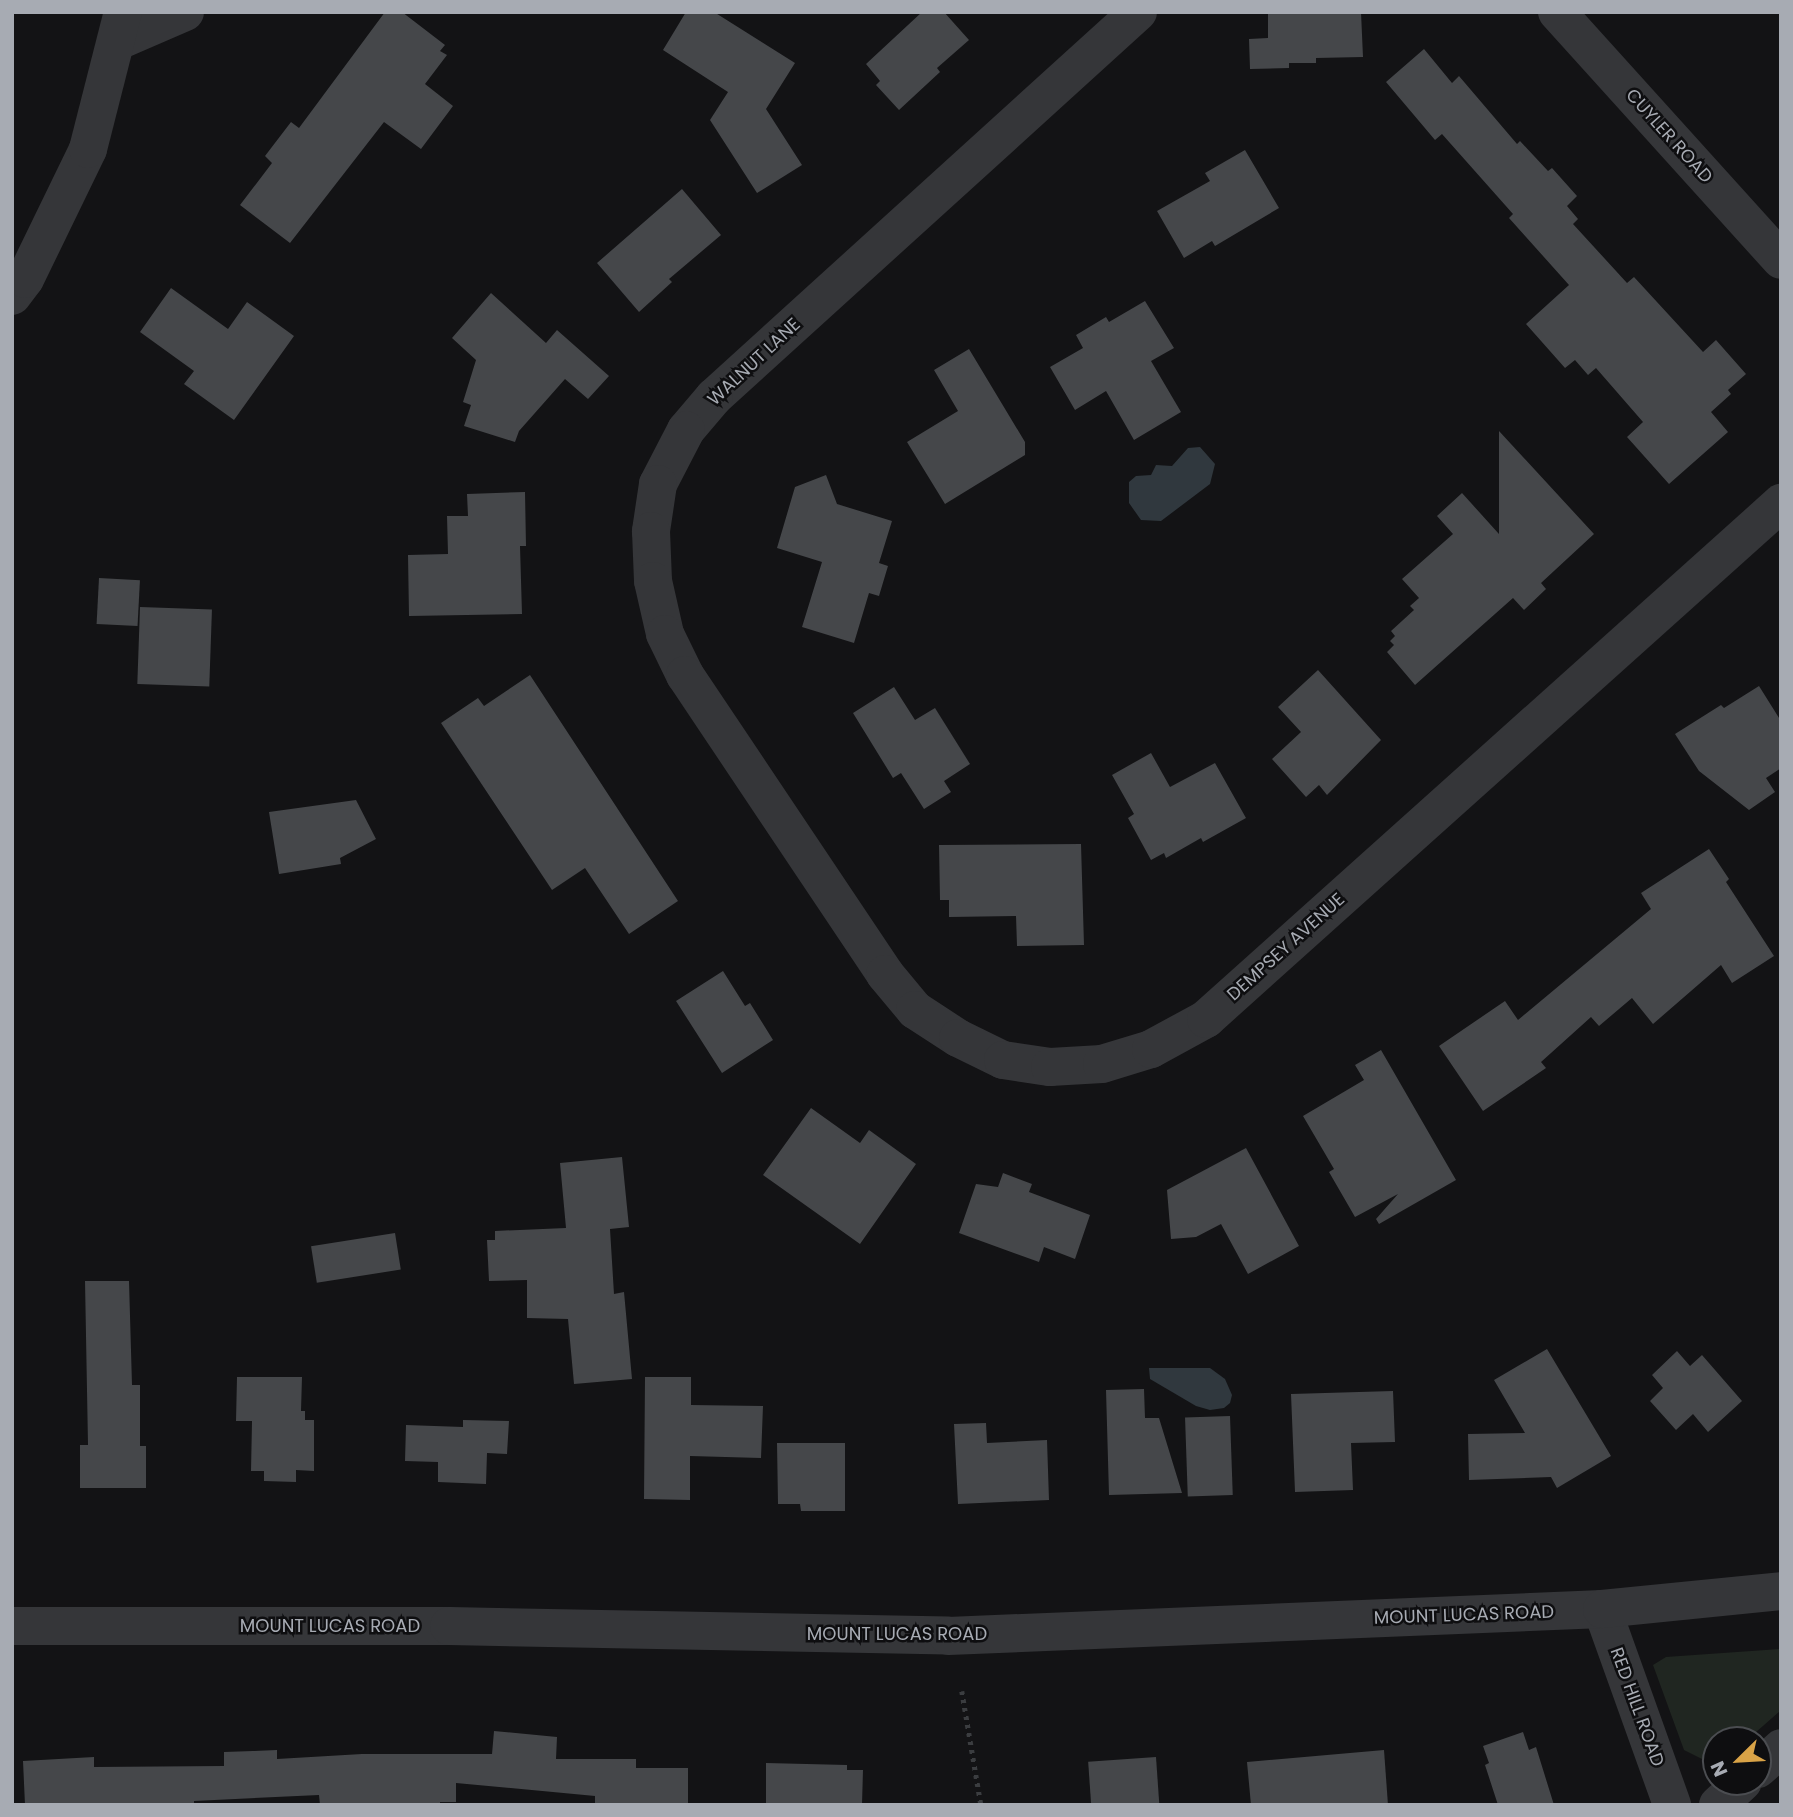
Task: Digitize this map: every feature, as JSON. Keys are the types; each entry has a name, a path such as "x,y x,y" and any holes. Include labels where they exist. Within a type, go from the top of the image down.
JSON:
{"street":[{"path":"12,296 24,279 88,149 121,27 185,12"},
{"name":"WALNUT LANE","path":"776,812 685,675 665,634 653,581 651,531 658,484 686,430 714,397 1138,12"},
{"name":"CUYLER ROAD","path":"1557,12 1781,260"},
{"name":"DEMPSEY AVENUE","path":"776,812 885,974 915,1010 936,1024 1003,1060 1050,1068 1102,1064 1139,1053 1206,1019 1781,503"},
{"name":"MOUNT LUCAS ROAD","path":"12,1626 449,1626 948,1636 1602,1609 1781,1591"},
{"name":"RED HILL ROAD","path":"1602,1609 1672,1805"}],"path":[{"path":"962,1691 981,1805"}],"shaded area":[{"path":"1200,447 1215,464 1210,484 1161,521 1141,520 1129,503 1129,482 1136,476 1151,475 1156,465 1172,466 1188,448"},
{"path":"1149,1368 1210,1368 1225,1379 1232,1395 1230,1403 1224,1408 1210,1410 1196,1406 1150,1379"},
{"path":"1781,1649 1781,1710 1763,1726 1702,1726 1702,1759 1684,1750 1653,1665 1666,1657"}],"building":[{"path":"385,12 402,12 445,45 440,51 447,55 425,84 453,106 421,149 384,122 290,243 240,205 272,163 265,156 291,122 299,128"},
{"path":"686,12 714,12 795,63 766,109 802,165 757,193 710,120 728,92 663,50"},
{"path":"922,12 944,12 969,40 937,68 940,72 899,110 876,85 880,81 866,64"},
{"path":"1268,12 1361,12 1363,57 1316,58 1316,63 1289,63 1289,68 1250,69 1249,39 1268,38"},
{"path":"1424,49 1452,83 1459,76 1517,144 1520,141 1548,171 1552,168 1577,196 1567,206 1578,219 1573,224 1627,283 1634,277 1703,352 1716,340 1746,374 1728,390 1731,394 1711,412 1728,432 1669,484 1627,437 1643,422 1596,368 1588,375 1575,360 1565,368 1526,324 1569,285 1509,218 1513,214 1442,134 1435,140 1386,82"},
{"path":"1245,150 1279,208 1215,246 1212,241 1184,258 1157,211 1210,181 1205,173"},
{"path":"682,189 721,235 669,279 672,282 639,312 597,263"},
{"path":"171,288 228,329 247,302 294,336 234,420 184,384 194,371 140,332"},
{"path":"491,293 546,343 557,330 609,376 588,399 565,379 519,431 515,442 464,426 471,405 463,402 476,360 452,338"},
{"path":"1145,301 1174,348 1151,361 1181,412 1134,440 1106,391 1075,410 1050,367 1083,348 1076,335 1106,317 1109,322"},
{"path":"969,349 1025,442 1025,455 945,504 907,442 958,411 934,370"},
{"path":"1499,431 1594,534 1541,583 1546,589 1524,610 1513,598 1415,685 1387,652 1394,645 1390,641 1395,636 1391,631 1414,610 1410,606 1419,598 1402,579 1453,534 1437,516 1462,493 1499,534"},
{"path":"826,475 837,504 892,521 879,563 888,566 879,596 869,593 854,643 802,627 822,562 777,548 795,487"},
{"path":"525,492 526,546 520,546 522,614 409,616 408,555 448,554 447,516 468,516 467,494"},
{"path":"99,578 140,580 138,626 97,624"},
{"path":"140,607 212,610 209,686 137,684"},
{"path":"1318,670 1381,740 1327,795 1319,785 1306,797 1272,759 1301,732 1278,707"},
{"path":"530,675 678,901 629,934 585,868 552,890 441,723 478,698 484,706"},
{"path":"1759,686 1781,721 1781,768 1766,778 1775,792 1749,810 1699,771 1675,734 1721,705 1724,708"},
{"path":"894,687 915,720 935,708 970,764 944,781 951,792 924,809 901,773 893,778 853,713"},
{"path":"1151,753 1170,787 1215,763 1246,818 1203,842 1201,838 1166,858 1164,853 1151,860 1128,818 1134,814 1112,775"},
{"path":"356,800 376,839 340,858 341,864 279,874 269,812"},
{"path":"1081,844 1084,945 1017,946 1016,916 949,917 949,900 940,900 939,845"},
{"path":"1709,849 1729,879 1726,882 1774,956 1732,983 1721,965 1653,1024 1632,998 1599,1026 1591,1017 1541,1062 1546,1068 1483,1111 1439,1046 1505,1001 1518,1020 1651,909 1641,893"},
{"path":"723,971 745,1006 750,1003 773,1040 722,1073 676,1001"},
{"path":"1381,1050 1456,1180 1379,1224 1376,1219 1398,1194 1355,1217 1329,1172 1334,1169 1303,1116 1364,1080 1355,1065"},
{"path":"811,1108 860,1143 869,1130 916,1164 860,1244 763,1175"},
{"path":"1246,1148 1299,1246 1248,1274 1221,1224 1196,1237 1171,1239 1167,1190"},
{"path":"622,1157 629,1227 610,1229 614,1294 624,1292 632,1379 574,1384 568,1319 527,1318 527,1280 489,1281 487,1240 495,1240 495,1231 566,1228 560,1163"},
{"path":"1003,1173 1032,1184 1029,1192 1090,1215 1075,1259 1044,1247 1039,1262 959,1233 976,1184 998,1187"},
{"path":"395,1233 401,1270 317,1283 311,1246"},
{"path":"85,1281 129,1281 132,1385 140,1385 140,1446 146,1446 146,1488 80,1488 80,1445 88,1445"},
{"path":"1547,1349 1611,1456 1557,1488 1551,1477 1469,1480 1468,1434 1525,1433 1494,1380"},
{"path":"1677,1351 1690,1366 1702,1355 1742,1401 1708,1432 1693,1414 1676,1430 1650,1401 1663,1388 1652,1375"},
{"path":"237,1377 302,1377 301,1411 305,1411 305,1420 314,1420 314,1471 296,1470 296,1482 264,1481 264,1471 251,1471 252,1421 236,1421"},
{"path":"645,1377 691,1377 691,1405 763,1406 761,1458 690,1456 690,1500 644,1499"},
{"path":"1144,1389 1145,1418 1159,1418 1182,1493 1109,1495 1106,1390"},
{"path":"1393,1391 1395,1442 1351,1443 1353,1490 1295,1492 1291,1394"},
{"path":"1230,1416 1233,1495 1188,1497 1185,1418"},
{"path":"463,1420 509,1421 507,1454 487,1453 486,1484 438,1482 438,1462 405,1461 406,1425 463,1427"},
{"path":"986,1423 987,1443 1047,1440 1049,1500 958,1504 954,1424"},
{"path":"777,1443 845,1443 845,1511 801,1511 800,1504 778,1504"},
{"path":"494,1731 557,1737 556,1759 636,1759 636,1768 688,1768 688,1805 603,1805 595,1803 595,1796 456,1783 456,1802 440,1802 440,1805 320,1805 319,1795 194,1801 194,1805 25,1805 23,1761 94,1757 94,1767 224,1766 224,1752 277,1750 277,1759 362,1754 492,1754"},
{"path":"1523,1732 1529,1750 1536,1747 1554,1805 1498,1805 1485,1765 1489,1763 1483,1746"},
{"path":"1384,1750 1388,1805 1251,1805 1247,1762"},
{"path":"1156,1757 1159,1805 1091,1805 1088,1762"},
{"path":"766,1763 847,1765 847,1770 863,1770 862,1805 766,1805"}]}
